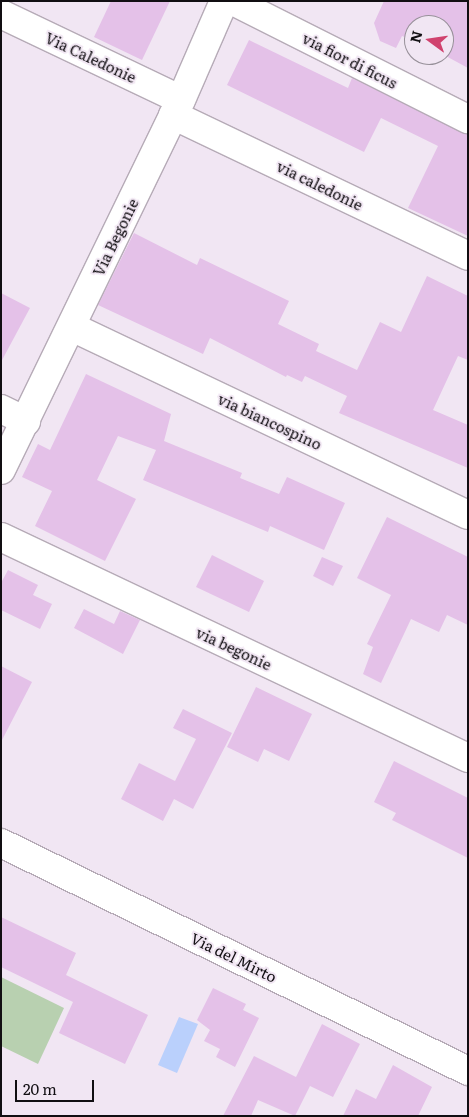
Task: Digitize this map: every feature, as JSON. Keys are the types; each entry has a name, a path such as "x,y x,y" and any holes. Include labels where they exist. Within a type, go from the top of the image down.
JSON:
{"street":[{"name":"Via Begonie","path":"1,470 177,107 224,1"},
{"name":"via fior di ficus","path":"233,1 468,119"},
{"name":"Via Caledonie","path":"1,14 177,107"},
{"name":"via caledonie","path":"177,107 468,256"},
{"name":"via biancospino","path":"72,327 468,515"},
{"path":"1,409 26,421"},
{"name":"via begonie","path":"1,538 468,758"},
{"name":"Via del Mirto","path":"1,843 468,1070"}],"green space":[{"path":"1,977 64,1008 38,1064 1,1046"}],"water":[{"path":"179,1017 198,1024 177,1073 158,1065"}],"building":[{"path":"111,1 170,1 142,60 94,37"},
{"path":"384,1 468,1 468,68 454,60 454,15 404,15 404,37 402,36 396,48 380,41 374,23"},
{"path":"249,40 348,88 352,78 468,134 468,236 408,208 438,146 381,118 364,152 227,85"},
{"path":"134,233 197,265 200,258 289,301 278,324 319,344 316,351 357,370 380,322 401,332 427,276 468,296 468,360 458,356 433,410 468,425 468,468 339,413 347,396 305,376 302,382 287,375 286,377 210,338 203,354 98,305"},
{"path":"1,293 30,308 1,362"},
{"path":"86,374 171,414 164,441 242,473 240,478 279,494 287,477 345,503 324,550 270,526 268,532 143,480 156,450 118,436 97,480 136,499 105,561 35,526 52,491 22,477 38,444 50,450"},
{"path":"387,517 468,557 468,625 447,615 439,632 411,619 381,683 363,674 373,647 367,644 391,595 357,578"},
{"path":"212,555 264,581 249,612 196,587"},
{"path":"322,557 343,566 333,586 313,576"},
{"path":"8,570 38,585 33,595 52,604 40,629 1,610 1,583"},
{"path":"84,609 114,624 120,611 140,620 123,654 74,628"},
{"path":"1,666 32,682 1,742"},
{"path":"256,687 312,714 289,761 264,749 258,762 227,747"},
{"path":"183,709 232,733 193,809 174,799 163,821 121,799 139,763 175,781 196,739 173,728"},
{"path":"394,761 468,798 468,858 392,820 396,813 374,802"},
{"path":"1,917 76,953 66,975 148,1015 125,1064 59,1033 73,1002 1,967"},
{"path":"213,988 246,1004 243,1010 259,1018 235,1067 216,1057 220,1049 204,1041 210,1030 197,1020"},
{"path":"322,1024 360,1044 333,1097 310,1086 295,1116 258,1100 251,1116 223,1116 254,1056 296,1077"},
{"path":"393,1065 432,1087 418,1116 343,1116 356,1089 376,1099"}]}
